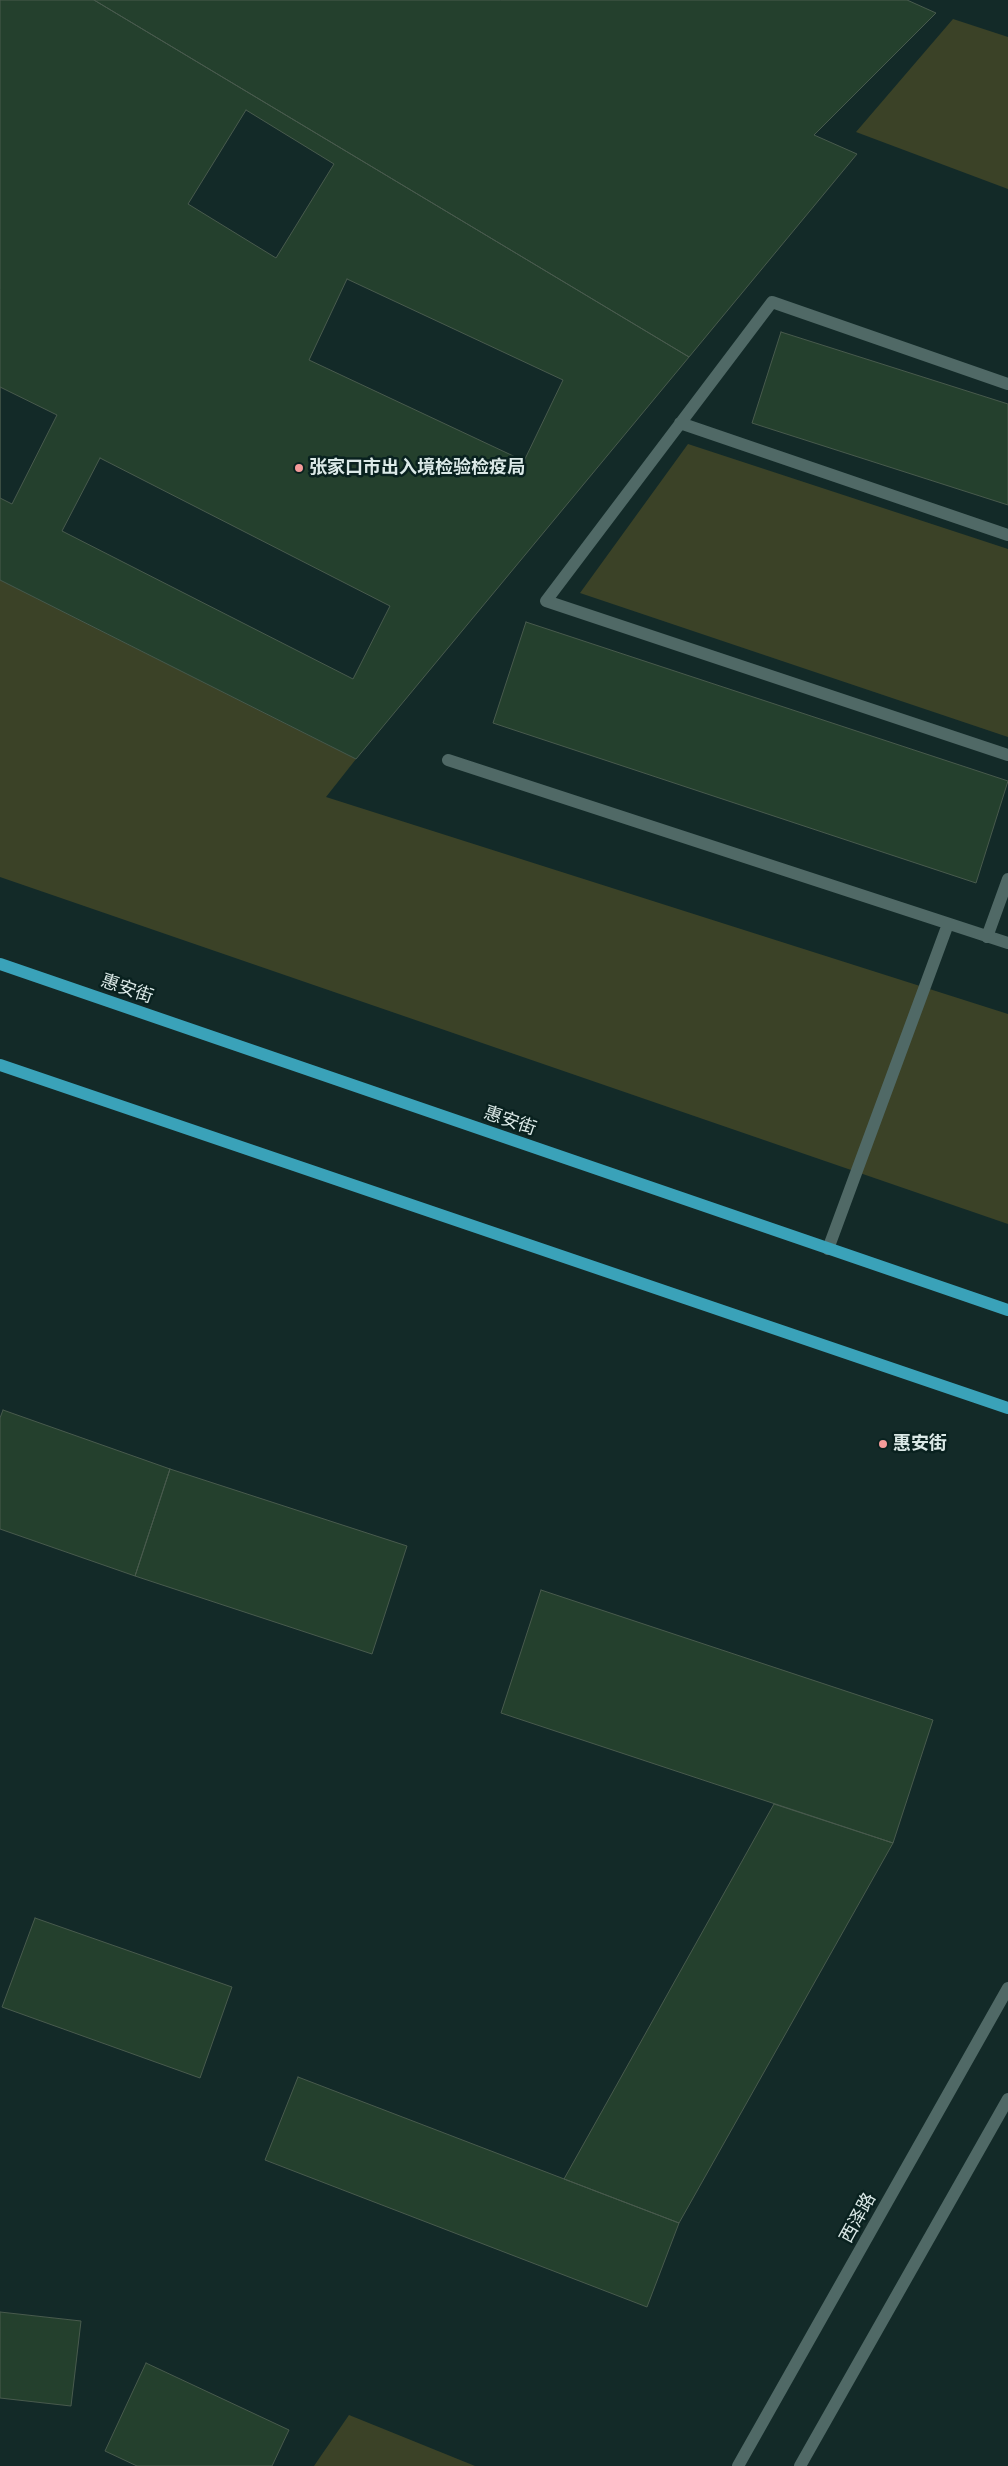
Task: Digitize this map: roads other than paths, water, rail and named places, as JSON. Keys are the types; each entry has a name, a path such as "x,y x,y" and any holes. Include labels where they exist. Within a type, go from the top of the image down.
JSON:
{"main road":[{"name":"惠安街","path":"0,964 1008,1310"},
{"path":"0,1065 1008,1408"}],"street":[{"path":"1008,384 772,302 546,601 1008,755"},
{"path":"680,424 1008,535"},
{"path":"448,760 1008,944"},
{"path":"987,936 1008,879"},
{"path":"828,1249 948,924"},
{"name":"西泽路","path":"738,2466 1008,1988"},
{"path":"800,2466 1008,2099"}],"place":[{"name":"张家口市出入境检验检疫局","path":"299,468"},
{"name":"惠安街","path":"883,1444"}]}
